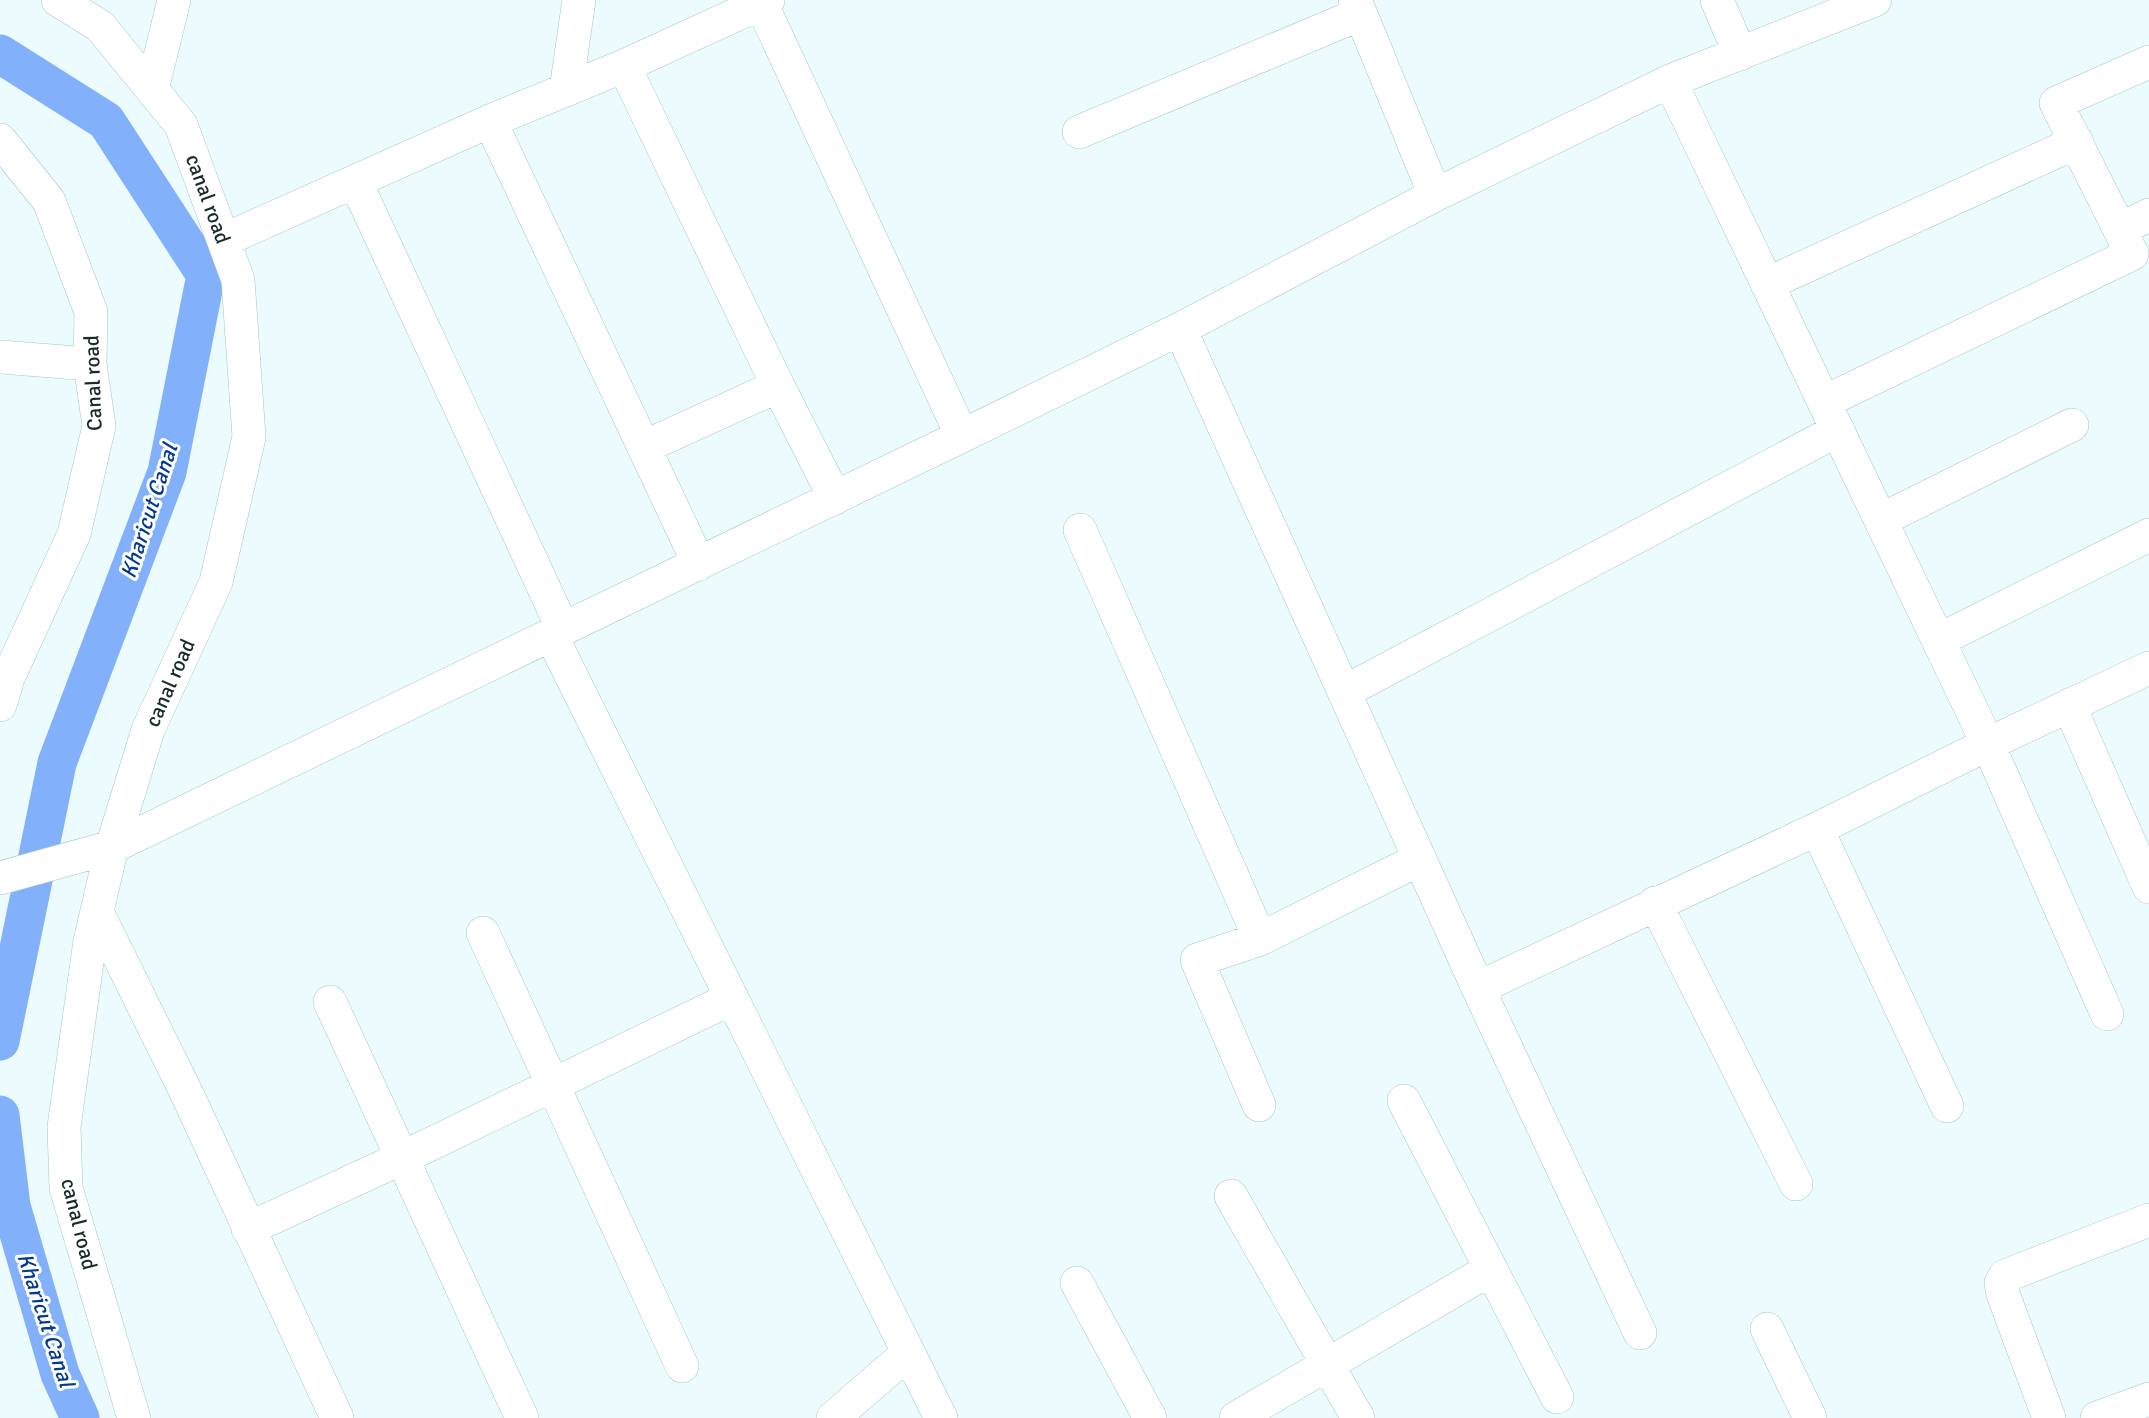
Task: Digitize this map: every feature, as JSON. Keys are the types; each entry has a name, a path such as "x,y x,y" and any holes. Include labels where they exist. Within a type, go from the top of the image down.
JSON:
{"street":[{"name":"canal road","path":"58,0 100,26 181,125 238,280 249,437 216,582 148,730 100,850 97,912 90,941 64,1127 66,1188 134,1418"},
{"path":"152,90 174,0"},
{"path":"566,90 579,0"},
{"path":"1717,0 1740,54"},
{"path":"0,878 100,850 963,436 1180,329 1435,195 1670,81 1875,0"},
{"path":"224,240 490,122 624,66 764,2 963,436"},
{"path":"1079,132 1358,7 1435,195"},
{"path":"1344,692 1831,416 2132,254 2056,103 2149,62"},
{"path":"624,66 778,386 835,498"},
{"path":"1670,81 1988,744 2108,1014"},
{"path":"490,122 699,564"},
{"name":"Canal road","path":"0,140 49,201 91,312 90,364 99,426 74,534 8,678 0,705"},
{"path":"1767,284 2077,142"},
{"path":"356,183 557,632 732,998 941,1418"},
{"path":"2120,229 2149,215"},
{"path":"1180,329 1478,988 1640,1333"},
{"path":"0,357 90,364"},
{"path":"644,447 778,386"},
{"path":"1881,520 2072,425"},
{"path":"1080,530 1260,939"},
{"path":"1939,640 2149,535"},
{"path":"1478,988 1817,829 1988,744 2149,668"},
{"path":"2069,705 2149,887"},
{"path":"1817,829 1947,1106"},
{"path":"1259,1105 1197,960 1260,939 1420,859"},
{"path":"1655,903 1796,1185"},
{"path":"97,912 187,1094 337,1418"},
{"path":"483,933 682,1366"},
{"path":"248,1229 404,1157 732,998"},
{"path":"330,1002 404,1157 522,1418"},
{"path":"1404,1101 1557,1397"},
{"path":"1232,1196 1358,1418"},
{"path":"2049,1418 2003,1294 2001,1282 2005,1276 2149,1220"},
{"path":"1236,1418 1491,1269"},
{"path":"1077,1283 1150,1418"},
{"path":"1767,1329 1810,1418"},
{"path":"832,1418 908,1354"},
{"path":"2097,1418 2149,1399"}],"waterway":[{"name":"Kharicut Canal","path":"0,54 106,121 206,275 167,472 57,763 0,1041"},
{"name":"Kharicut Canal","path":"0,1115 11,1206 60,1374 80,1418"}]}
